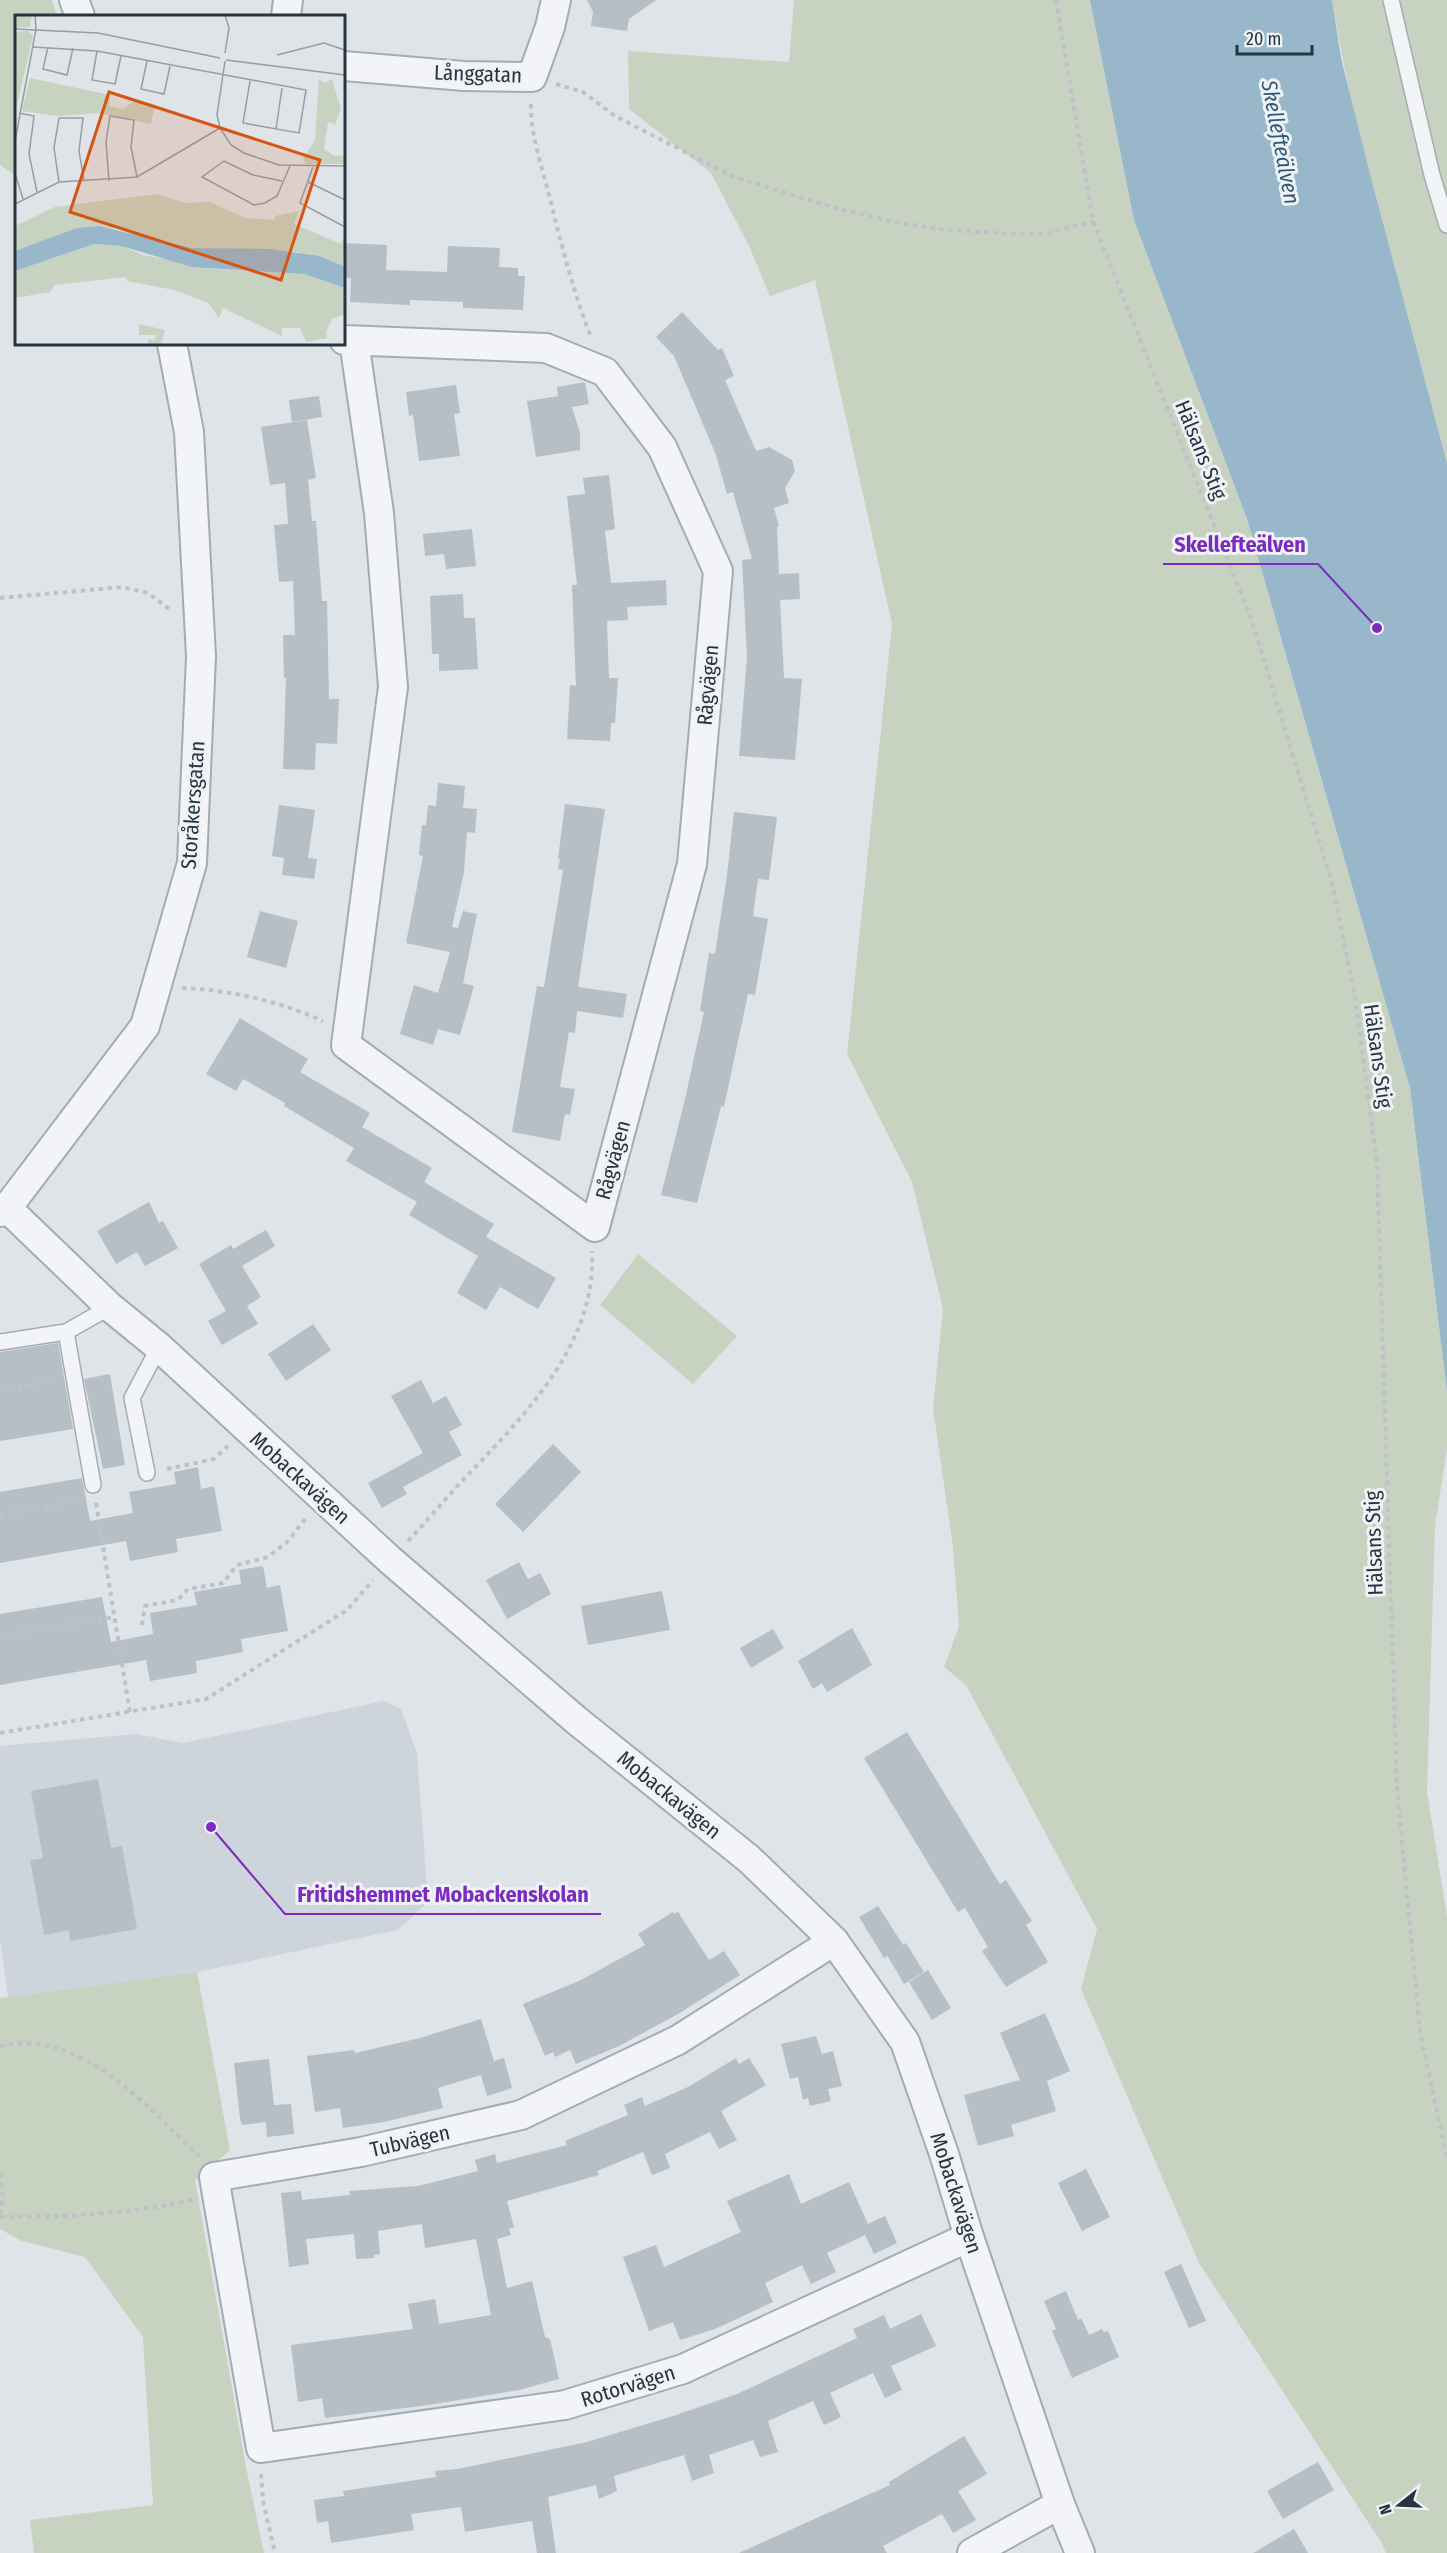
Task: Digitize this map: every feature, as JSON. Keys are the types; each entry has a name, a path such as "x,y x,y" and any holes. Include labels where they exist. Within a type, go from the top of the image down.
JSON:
{"street":[{"path":"74,0 80,15"},
{"path":"286,15 288,0"},
{"name":"Långgatan","path":"345,66 464,76 532,77 550,27 556,0"},
{"path":"347,1040 393,687 379,513 349,341 546,348 605,372"},
{"name":"Storåkersgatan","path":"3,1210 146,1026 192,863 201,656 189,432 172,345"},
{"name":"Rågvägen","path":"347,1040 346,1045 595,1227 692,864 718,571 662,447 605,372"},
{"name":"Mobackavägen","path":"3,1210 110,1307 159,1347 390,1560 576,1720 749,1859 834,1941 905,2042 1060,2504 1080,2553"},
{"name":"Tubvägen","path":"216,2186 521,2115 678,2040 834,1941"},
{"path":"216,2186 261,2448"},
{"name":"Rotorvägen","path":"261,2448 565,2405 683,2369 969,2237"},
{"path":"972,2553 1060,2504"}],"lane":[{"path":"1391,0 1432,175 1447,225"},
{"path":"0,1342 66,1332 110,1307"},
{"path":"66,1332 94,1491"},
{"path":"147,1473 132,1398 159,1347"}],"path":[{"name":"Hälsans Stig","path":"1056,0 1093,221 1252,621 1332,883 1354,996 1377,1166 1397,1788 1419,2031 1447,2159"},
{"path":"605,372 576,300 545,180 531,117 532,77 583,92 615,116 734,177 842,210 936,228 996,233 1045,234 1093,221"},
{"path":"0,598 123,587 148,594 176,614 199,625"},
{"path":"156,987 222,990 302,1011 329,1024 347,1040"},
{"path":"0,1733 206,1699 347,1610 526,1412 549,1382 585,1310 592,1262 590,1224"},
{"path":"0,1390 74,1378"},
{"path":"147,1473 214,1459 245,1428"},
{"path":"0,1515 94,1491 130,1713"},
{"path":"142,1625 145,1605 178,1600 188,1589 223,1582 237,1565 268,1557 287,1542 322,1499"},
{"path":"0,1636 115,1617"},
{"path":"0,2046 41,2045 51,2047 69,2052 102,2070 143,2103 202,2158 216,2186 150,2209 82,2217 0,2217 3,2197 0,2175"},
{"path":"261,2448 263,2501 275,2553"}],"shaded area":[{"path":"384,1701 401,1709 417,1753 428,1902 398,1930 197,1972 8,1997 0,1940 0,1746 136,1734 183,1743"}],"green space":[{"path":"0,0 52,0 57,15 15,15 15,175 0,165"},
{"path":"794,0 1090,0 1134,220 1247,519 1410,1088 1447,1392 1447,1449 1435,1526 1427,1792 1447,1916 1447,2553 1386,2553 1199,2263 1081,1989 1097,1929 966,1685 944,1667 959,1626 953,1547 933,1408 943,1309 912,1182 847,1054 892,624 815,280 770,296 749,246 711,173 629,109 628,51 789,62"},
{"path":"1332,0 1447,0 1447,463 1369,175"},
{"path":"638,1254 737,1336 693,1384 600,1305"},
{"path":"197,1972 230,2150 195,2180 246,2467 264,2553 34,2553 30,2520 153,2505 143,2337 85,2257 22,2241 0,2229 0,1998"}],"water":[{"path":"1090,0 1332,0 1341,58 1447,463 1447,1392 1410,1088 1247,519 1134,220"}],"building":[{"path":"587,0 656,0 629,19 627,31 591,26 593,12"},
{"path":"345,243 387,245 386,270 447,272 448,246 500,248 499,267 518,268 518,276 525,276 523,310 463,308 463,302 410,300 410,305 350,302 351,278 345,277"},
{"path":"682,312 718,350 722,348 734,376 725,380 756,451 769,447 792,460 795,471 785,488 789,503 774,508 779,526 777,527 779,574 799,573 800,599 780,600 784,678 802,679 795,760 739,756 747,657 742,560 752,559 733,492 727,494 716,455 674,356 656,337"},
{"path":"585,382 589,404 572,407 580,433 580,450 536,457 527,401 558,396 557,387"},
{"path":"456,385 460,413 454,414 460,456 419,461 413,415 409,416 406,392"},
{"path":"319,396 322,417 292,422 289,400"},
{"path":"307,420 316,478 308,480 312,521 316,521 322,601 327,601 329,699 339,699 337,744 316,743 315,770 283,769 286,678 284,678 283,635 295,635 293,581 279,582 274,525 288,524 285,483 270,485 261,427"},
{"path":"609,475 615,529 605,531 611,583 666,580 667,605 627,607 628,620 607,621 609,678 618,678 615,723 611,723 610,741 567,739 570,685 576,686 572,585 577,585 567,496 585,494 583,478"},
{"path":"472,529 476,566 446,569 444,554 425,556 423,534"},
{"path":"463,594 464,618 475,618 478,669 439,671 439,654 432,654 430,596"},
{"path":"438,783 465,786 463,808 477,809 475,833 467,832 464,872 452,927 458,928 463,911 477,914 463,983 474,986 460,1035 438,1029 433,1045 400,1034 414,985 438,993 450,952 406,943 423,856 419,855 422,825 426,825 428,805 436,806"},
{"path":"565,804 605,809 578,987 627,994 623,1018 577,1011 575,1033 569,1032 560,1087 575,1089 570,1115 565,1114 560,1141 512,1132 537,986 544,987 563,870 558,869 560,859 558,859"},
{"path":"279,805 315,810 308,858 317,859 314,879 282,875 284,858 272,856"},
{"path":"734,812 777,817 769,880 758,879 753,916 768,919 755,995 748,994 724,1107 721,1106 697,1203 661,1195 704,1012 700,1011 709,953 715,954"},
{"path":"260,911 298,921 286,968 247,957"},
{"path":"240,1018 308,1059 300,1072 370,1113 362,1127 432,1168 424,1182 494,1224 486,1237 556,1278 538,1309 500,1287 486,1310 457,1293 478,1256 409,1215 417,1202 346,1161 354,1148 284,1106 285,1103 243,1079 236,1091 206,1074"},
{"path":"149,1202 159,1223 163,1221 178,1248 145,1266 137,1252 116,1264 97,1231"},
{"path":"266,1230 275,1246 242,1266 261,1297 247,1306 258,1324 222,1345 208,1321 226,1311 199,1264 231,1245 233,1249"},
{"path":"313,1324 331,1350 286,1381 268,1354"},
{"path":"58,1343 73,1429 0,1441 0,1352"},
{"path":"110,1374 125,1465 103,1469 84,1379"},
{"path":"421,1380 433,1403 446,1396 462,1425 449,1432 462,1455 403,1487 407,1494 382,1508 368,1483 423,1453 391,1396"},
{"path":"553,1444 581,1472 523,1532 495,1504"},
{"path":"198,1467 201,1489 214,1486 222,1531 176,1539 178,1552 130,1561 126,1541 0,1563 0,1492 82,1478 90,1521 133,1513 129,1492 176,1484 174,1472"},
{"path":"519,1562 528,1579 540,1573 551,1594 507,1619 486,1580"},
{"path":"263,1566 267,1588 280,1585 288,1631 241,1639 243,1652 196,1661 197,1673 150,1681 146,1660 0,1685 0,1614 102,1597 111,1642 153,1634 150,1613 197,1605 194,1592 241,1584 239,1570"},
{"path":"662,1591 670,1630 588,1645 581,1606"},
{"path":"852,1628 872,1665 827,1692 822,1683 813,1689 798,1661"},
{"path":"773,1629 784,1648 751,1668 740,1648"},
{"path":"907,1732 1000,1884 1006,1880 1032,1921 1026,1925 1048,1962 1006,1987 982,1951 988,1947 965,1908 958,1912 864,1758"},
{"path":"98,1779 111,1848 122,1846 137,1929 70,1941 69,1930 44,1935 30,1860 43,1858 31,1791"},
{"path":"878,1906 903,1945 884,1958 859,1917"},
{"path":"673,1912 674,1914 678,1912 709,1960 724,1951 740,1975 678,2014 619,2046 576,2064 570,2050 555,2057 553,2052 545,2056 523,2004 579,1981 645,1945 638,1934"},
{"path":"906,1943 924,1972 904,1984 887,1955"},
{"path":"928,1970 951,2008 932,2020 909,1982"},
{"path":"1045,2013 1070,2071 1047,2081 1056,2111 1011,2125 1014,2136 978,2146 964,2095 1020,2080 1000,2033"},
{"path":"481,2019 494,2061 504,2058 512,2088 487,2096 481,2075 438,2088 443,2108 384,2122 343,2128 340,2108 315,2112 307,2056 354,2050 355,2053 420,2038"},
{"path":"816,2036 822,2054 833,2051 842,2086 828,2089 831,2101 810,2106 808,2098 803,2100 798,2077 790,2079 781,2044"},
{"path":"736,2058 739,2064 749,2058 766,2085 721,2111 737,2140 719,2149 710,2132 665,2154 670,2168 652,2175 643,2152 597,2171 599,2175 507,2201 514,2227 509,2229 511,2235 497,2239 507,2288 532,2281 545,2337 550,2339 559,2379 519,2390 429,2405 325,2418 322,2398 298,2402 291,2345 413,2329 408,2304 435,2299 439,2324 491,2315 476,2239 425,2248 422,2224 378,2231 380,2254 374,2255 374,2258 356,2259 354,2234 306,2239 309,2264 289,2267 281,2193 301,2191 302,2200 350,2195 349,2191 418,2186 478,2171 475,2160 495,2154 497,2163 567,2145 565,2141 628,2115 624,2105 642,2097 645,2106 688,2087"},
{"path":"269,2059 274,2105 291,2104 294,2134 267,2137 266,2122 242,2125 240,2119 234,2063"},
{"path":"1086,2169 1110,2217 1082,2231 1058,2183"},
{"path":"789,2174 801,2204 849,2182 868,2224 885,2216 897,2243 874,2254 865,2235 827,2253 836,2272 811,2284 802,2265 765,2283 773,2302 715,2329 680,2340 673,2322 649,2331 623,2257 656,2245 664,2267 741,2232 727,2201"},
{"path":"1181,2264 1206,2321 1189,2328 1164,2272"},
{"path":"1066,2291 1078,2320 1081,2318 1089,2335 1102,2329 1104,2332 1108,2331 1119,2357 1072,2378 1052,2331 1056,2329 1044,2301"},
{"path":"921,2314 936,2346 891,2366 902,2390 885,2398 873,2373 830,2393 841,2417 824,2425 813,2401 768,2421 778,2452 760,2457 753,2440 709,2455 714,2473 692,2481 684,2455 614,2476 617,2491 599,2499 596,2485 548,2497 556,2553 537,2553 532,2521 465,2532 461,2507 411,2514 414,2530 331,2543 328,2521 317,2523 314,2500 344,2496 343,2491 436,2477 435,2471 458,2469 587,2442 673,2416 737,2394 857,2338 853,2329 884,2315 890,2329"},
{"path":"964,2436 987,2474 958,2491 976,2520 953,2533 942,2514 883,2546 887,2553 739,2553 890,2485 889,2482"},
{"path":"1318,2462 1334,2490 1283,2519 1267,2491"},
{"path":"1294,2529 1308,2553 1253,2553"}],"place":[{"name":"Skellefteälven","path":"1377,628"},
{"name":"Fritidshemmet Mobackenskolan","path":"211,1827"}]}
